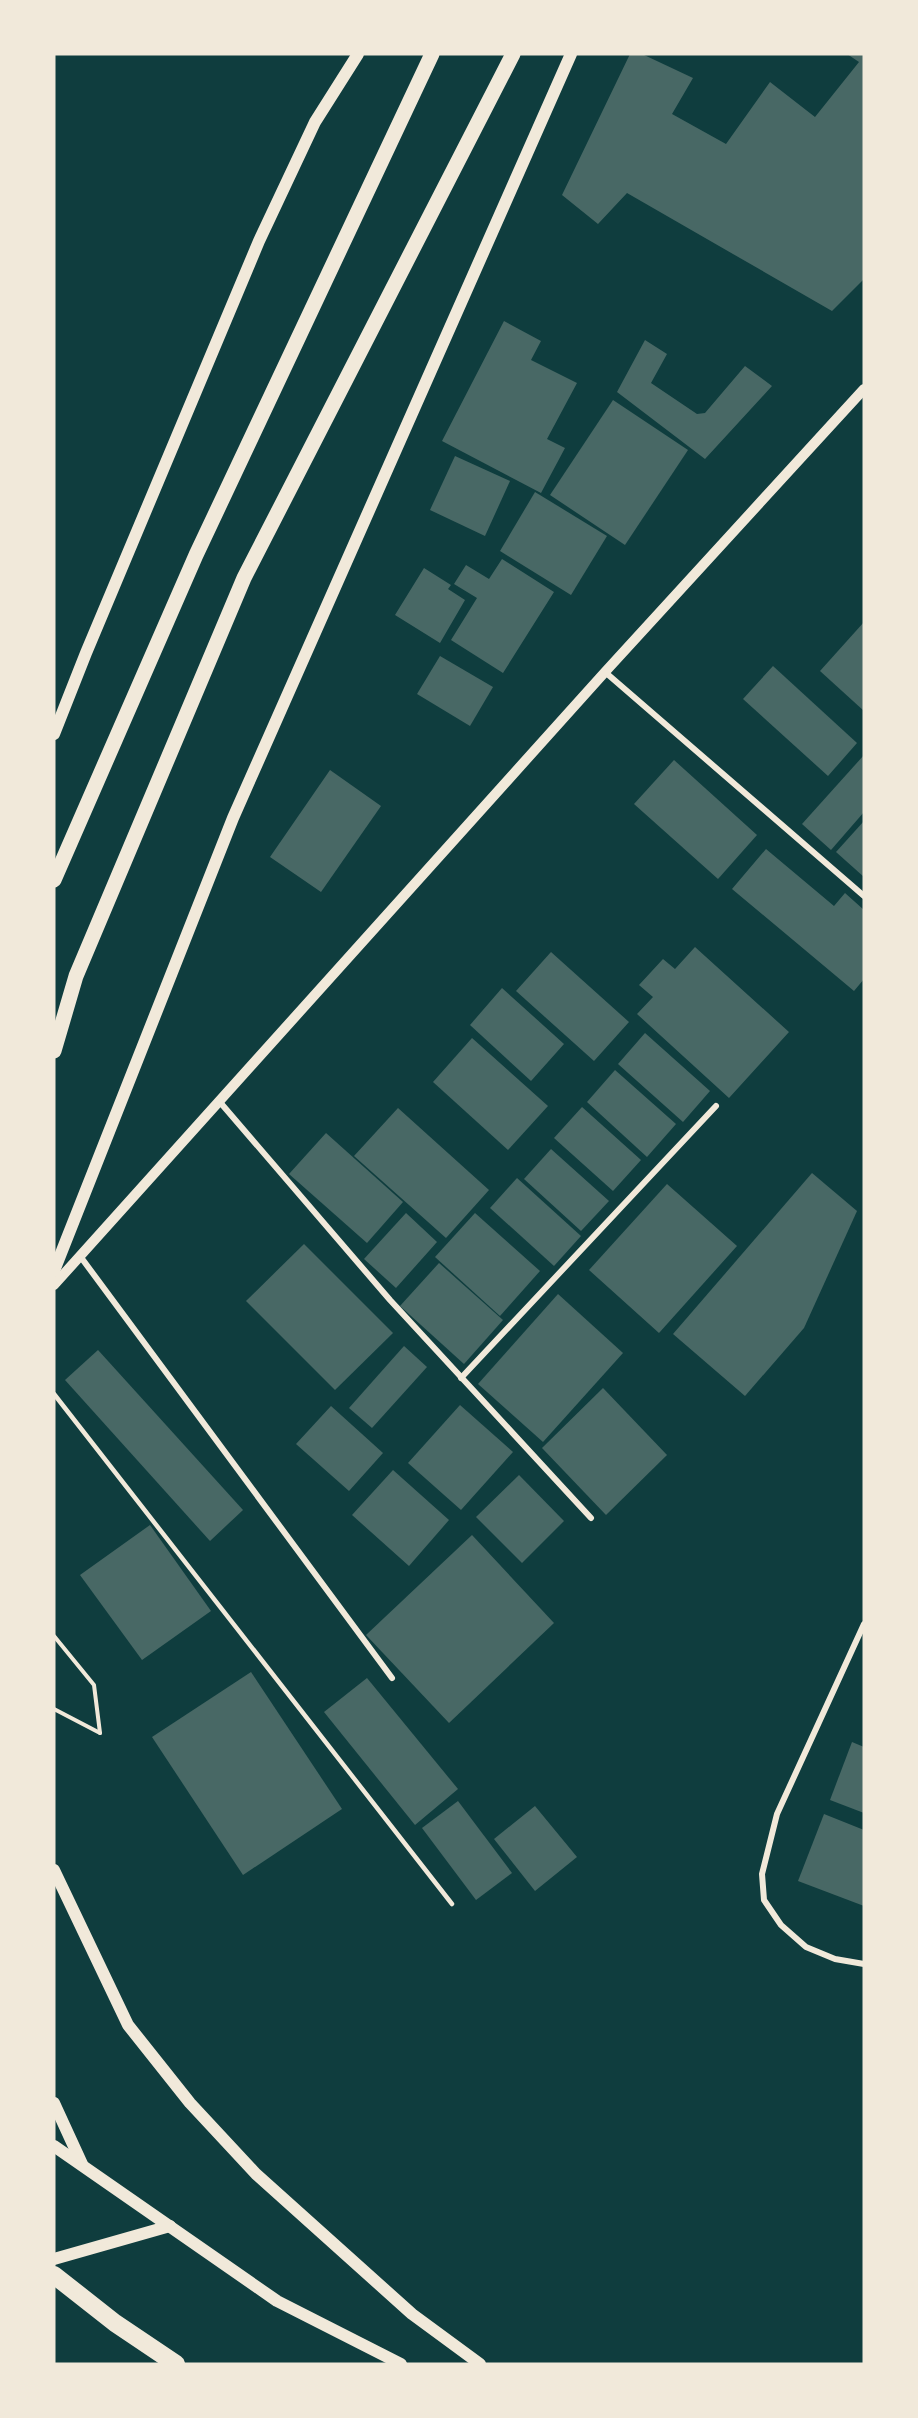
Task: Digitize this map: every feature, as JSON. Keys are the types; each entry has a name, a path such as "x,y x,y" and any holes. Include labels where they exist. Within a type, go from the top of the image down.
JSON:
{"highway":[{"path":"54,2275 115,2323 176,2364"}],"main road":[{"path":"54,734 90,642 260,241 315,122 358,54"},
{"path":"54,880 196,555 432,54"},
{"path":"54,1051 76,976 244,578 513,54"},
{"path":"54,1271 233,818 572,54"},
{"path":"54,1870 128,2025 190,2103 256,2174 403,2306 480,2364"},
{"path":"54,2103 83,2166"},
{"path":"54,2146 278,2301 401,2364"},
{"path":"54,2259 170,2226"}],"street":[{"path":"54,1285 605,672 864,389"},
{"path":"605,672 864,896"},
{"path":"219,1101 461,1378 591,1518"},
{"path":"461,1378 716,1106"},
{"path":"80,1256 392,1678"},
{"path":"864,1624 777,1814 762,1874 764,1900 781,1925 806,1947 835,1959 864,1964"}],"lane":[{"path":"54,1394 452,1904"}],"path":[{"path":"54,1636 94,1685 100,1733 54,1709"}],"building":[{"path":"630,54 642,54 693,78 672,114 726,144 770,82 815,117 859,62 847,54 864,54 864,279 832,311 627,193 598,224 562,195"},
{"path":"504,321 541,341 531,360 577,383 547,439 565,448 541,493 442,441"},
{"path":"645,340 667,354 651,383 697,414 705,413 745,366 772,386 705,459 617,392"},
{"path":"613,400 688,450 625,545 550,495"},
{"path":"455,456 510,481 485,536 430,510"},
{"path":"535,492 607,536 571,595 500,551"},
{"path":"502,559 554,592 503,673 451,640 477,598 454,584 466,565 489,579"},
{"path":"424,568 451,585 448,589 465,600 440,643 395,615"},
{"path":"864,622 864,711 820,671"},
{"path":"440,656 493,687 470,726 417,694"},
{"path":"773,666 857,743 828,776 743,699"},
{"path":"864,755 864,812 831,850 802,824"},
{"path":"674,760 757,835 718,879 634,804"},
{"path":"330,770 381,806 321,892 270,857"},
{"path":"864,821 864,877 836,852"},
{"path":"766,849 834,906 845,893 864,910 864,979 854,991 732,889"},
{"path":"695,947 789,1032 729,1098 637,1014 653,997 639,985 663,959 675,969"},
{"path":"551,952 629,1022 594,1061 516,991"},
{"path":"502,988 564,1044 531,1081 470,1025"},
{"path":"645,1033 710,1091 683,1122 618,1064"},
{"path":"472,1038 548,1106 508,1150 433,1082"},
{"path":"615,1070 676,1124 647,1157 587,1102"},
{"path":"582,1107 641,1160 613,1191 554,1138"},
{"path":"398,1108 489,1190 446,1238 354,1156"},
{"path":"326,1133 403,1202 367,1243 289,1174"},
{"path":"551,1149 609,1201 581,1231 524,1179"},
{"path":"812,1173 857,1211 804,1328 745,1396 673,1334"},
{"path":"517,1178 581,1236 554,1266 490,1208"},
{"path":"667,1184 737,1246 659,1333 589,1270"},
{"path":"406,1213 437,1242 396,1288 364,1259"},
{"path":"475,1213 540,1271 500,1316 435,1257"},
{"path":"304,1244 393,1333 335,1390 246,1301"},
{"path":"439,1263 503,1320 464,1364 400,1306"},
{"path":"558,1294 623,1353 543,1442 478,1384"},
{"path":"404,1346 427,1367 372,1428 349,1408"},
{"path":"98,1350 243,1510 210,1541 65,1380"},
{"path":"603,1388 667,1455 606,1515 542,1448"},
{"path":"460,1405 513,1452 461,1510 408,1463"},
{"path":"331,1406 383,1453 349,1491 296,1444"},
{"path":"393,1470 449,1520 409,1566 352,1515"},
{"path":"519,1475 564,1521 522,1563 476,1517"},
{"path":"150,1525 211,1611 142,1660 80,1575"},
{"path":"472,1535 554,1623 449,1723 366,1635"},
{"path":"251,1672 342,1809 243,1875 152,1737"},
{"path":"367,1678 458,1789 415,1825 324,1712"},
{"path":"852,1742 864,1747 864,1813 830,1800"},
{"path":"458,1801 512,1873 476,1900 422,1828"},
{"path":"535,1806 577,1857 535,1891 494,1839"},
{"path":"824,1814 864,1830 864,1906 798,1881"}]}
